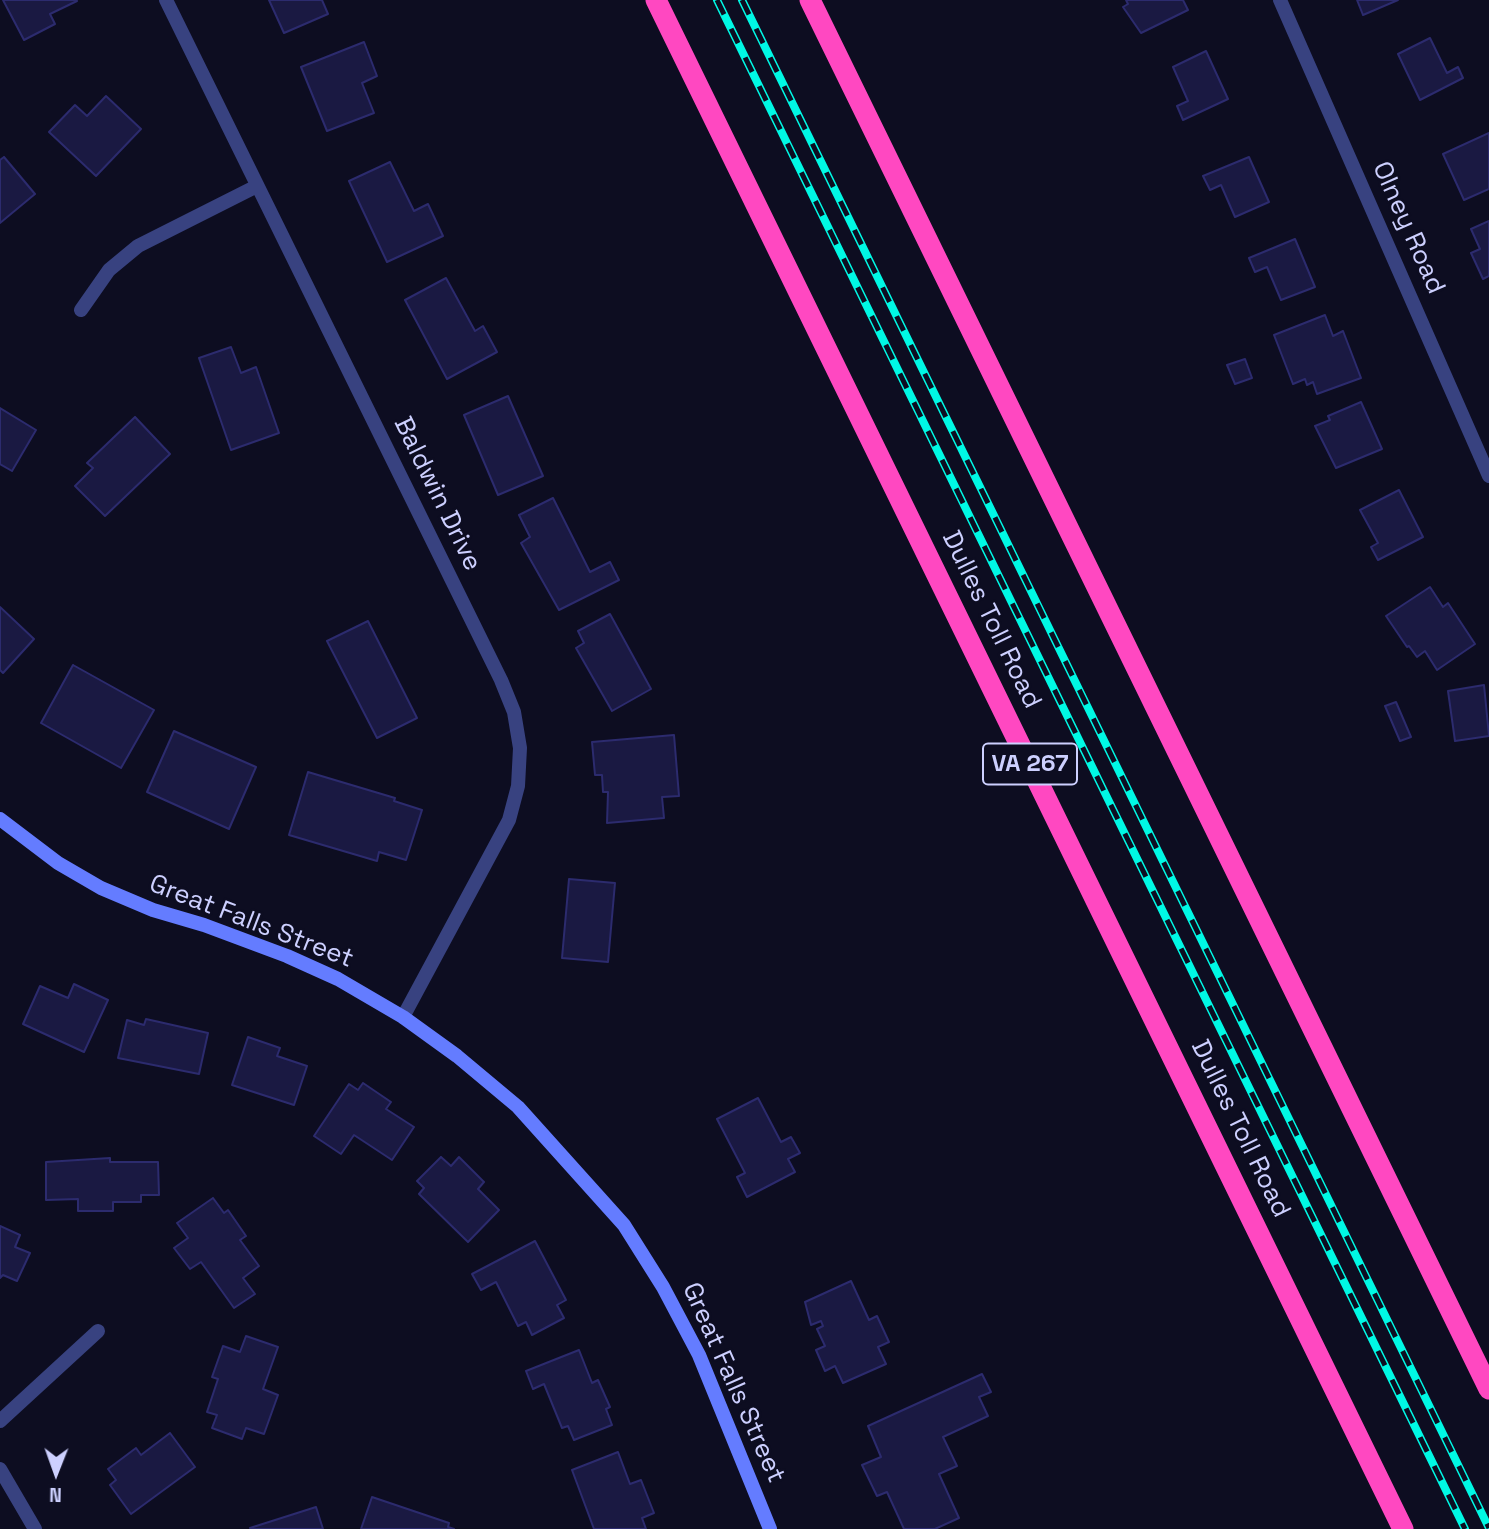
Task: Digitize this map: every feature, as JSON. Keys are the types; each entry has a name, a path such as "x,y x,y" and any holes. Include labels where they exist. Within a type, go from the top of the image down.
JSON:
{"highway":[{"name":"Dulles Toll Road","path":"656,0 1403,1529"},
{"path":"810,0 1489,1388"}],"main road":[{"name":"Great Falls Street","path":"0,819 58,863 102,888 153,910 204,925 287,956 338,979 403,1017 457,1056 518,1107 624,1225 663,1287 699,1355 770,1529"}],"street":[{"name":"Baldwin Drive","path":"166,0 501,680 514,712 520,748 518,786 509,820 403,1017"},
{"name":"Olney Road","path":"1280,0 1489,476"},
{"path":"82,310 109,270 138,246 257,186"},
{"path":"0,1421 98,1331"},
{"path":"0,1469 35,1529"}],"building":[{"path":"3,0 77,1 50,14 55,24 24,40"},
{"path":"269,0 322,0 328,14 284,33"},
{"path":"1126,0 1183,0 1188,10 1141,33 1123,7 1128,4"},
{"path":"1357,0 1398,0 1363,15"},
{"path":"1430,38 1447,73 1458,67 1463,78 1420,100 1398,54"},
{"path":"364,42 377,76 362,83 374,113 327,131 301,67"},
{"path":"1206,51 1228,99 1183,120 1177,106 1188,101 1173,67"},
{"path":"106,96 141,129 96,176 49,132 75,105 87,116"},
{"path":"1489,133 1489,189 1464,200 1443,154"},
{"path":"4,157 35,194 0,223 0,160"},
{"path":"1249,157 1269,202 1235,217 1221,185 1210,190 1203,176"},
{"path":"390,162 414,211 428,204 443,236 387,262 349,181"},
{"path":"1489,221 1489,276 1483,279 1471,253 1480,249 1471,229"},
{"path":"1295,239 1315,287 1281,300 1267,267 1255,272 1249,258"},
{"path":"446,278 475,331 483,326 497,352 447,379 405,300"},
{"path":"1325,315 1333,336 1343,331 1361,378 1317,394 1313,382 1307,385 1305,379 1293,384 1274,335"},
{"path":"231,347 241,373 256,367 279,433 231,450 199,358"},
{"path":"1245,359 1252,378 1235,384 1227,365"},
{"path":"508,396 543,476 498,495 464,415"},
{"path":"1361,402 1382,449 1336,468 1315,426 1330,420 1328,416"},
{"path":"0,408 36,430 12,471 0,464"},
{"path":"135,417 170,454 105,516 75,486 93,468 87,463"},
{"path":"1399,490 1423,537 1378,560 1371,547 1378,543 1360,510"},
{"path":"553,498 590,572 610,562 619,580 559,610 521,543 530,537 519,515"},
{"path":"1430,587 1443,607 1448,603 1475,644 1437,670 1425,651 1417,657 1409,646 1407,647 1386,616"},
{"path":"0,607 34,639 3,673 0,670"},
{"path":"610,614 651,689 612,711 576,648 584,643 578,631"},
{"path":"368,621 417,718 377,738 327,641"},
{"path":"73,665 154,710 121,768 41,723"},
{"path":"1484,685 1489,736 1455,741 1448,691"},
{"path":"1396,702 1411,737 1400,741 1385,706"},
{"path":"174,731 256,767 229,829 147,792"},
{"path":"674,735 679,796 662,797 664,818 607,823 608,792 603,792 602,775 595,775 592,742"},
{"path":"308,772 395,798 394,801 422,810 406,860 379,852 377,861 289,835"},
{"path":"569,879 615,883 608,962 562,958"},
{"path":"74,984 108,1000 84,1052 23,1024 40,986 68,998"},
{"path":"146,1019 208,1033 199,1074 118,1058 127,1020 144,1025"},
{"path":"248,1037 280,1048 277,1056 307,1066 294,1105 232,1085"},
{"path":"363,1083 391,1102 386,1109 414,1127 392,1160 354,1135 341,1154 314,1136 349,1084 358,1090"},
{"path":"758,1098 781,1142 791,1137 800,1153 788,1159 795,1172 747,1197 737,1177 745,1173 717,1119"},
{"path":"441,1157 451,1166 459,1157 484,1182 478,1189 499,1210 468,1242 419,1194 424,1188 417,1181"},
{"path":"110,1158 110,1162 158,1162 159,1195 141,1195 141,1202 113,1202 113,1211 78,1211 78,1199 46,1200 46,1162"},
{"path":"213,1198 224,1213 228,1210 246,1236 240,1240 259,1266 243,1278 255,1294 234,1308 201,1262 190,1269 174,1248 188,1238 177,1223"},
{"path":"0,1226 20,1235 15,1247 30,1253 17,1281 3,1275 0,1278"},
{"path":"535,1241 566,1300 557,1305 564,1318 532,1335 526,1322 518,1326 496,1282 481,1290 472,1274"},
{"path":"851,1281 869,1320 877,1316 889,1342 878,1347 886,1364 843,1383 835,1366 825,1371 816,1350 825,1346 817,1329 823,1326 821,1321 811,1325 805,1302"},
{"path":"246,1336 278,1347 263,1389 278,1395 264,1434 246,1428 242,1439 212,1428 217,1415 207,1412 218,1379 212,1377 223,1346 240,1352"},
{"path":"579,1350 592,1383 598,1380 610,1407 606,1409 612,1425 574,1440 568,1426 562,1428 544,1384 533,1389 526,1371"},
{"path":"982,1374 991,1392 979,1397 988,1416 943,1437 957,1466 939,1474 959,1518 935,1529 904,1529 887,1492 877,1496 862,1465 881,1457 868,1426"},
{"path":"170,1433 195,1467 131,1514 110,1485 116,1480 108,1469 136,1448 141,1455"},
{"path":"618,1452 630,1484 641,1480 654,1513 642,1518 646,1529 594,1529 572,1470"},
{"path":"372,1497 449,1523 448,1527 454,1529 361,1529"},
{"path":"316,1507 323,1529 250,1528"}],"railway":[{"path":"717,0 1465,1529"},
{"path":"742,0 1489,1528"}]}
